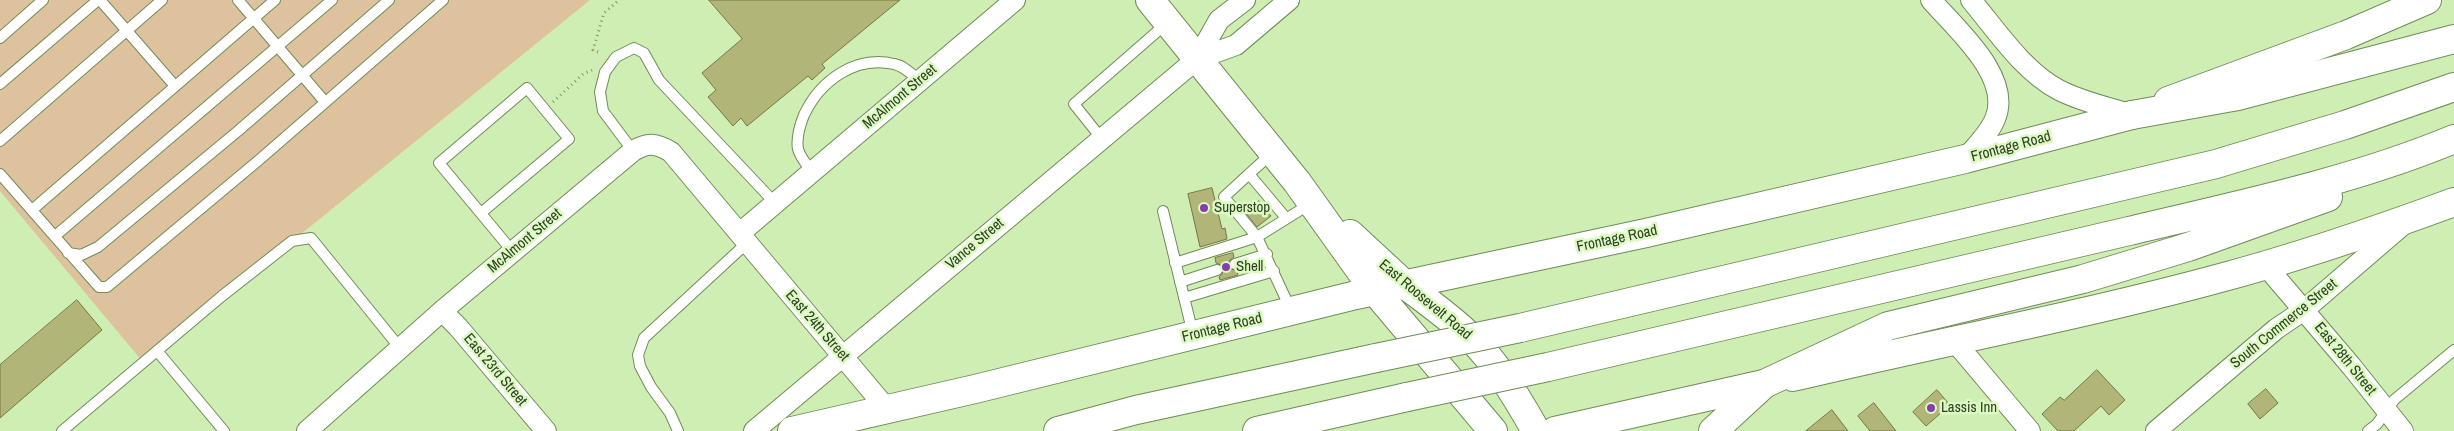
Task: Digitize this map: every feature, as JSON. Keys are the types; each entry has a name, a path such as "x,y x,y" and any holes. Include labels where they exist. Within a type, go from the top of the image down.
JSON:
{"main road":[{"name":"East Roosevelt Road","path":"1150,0 1305,192 1375,291 1493,431"},
{"name":"Frontage Road","path":"792,431 887,410 1404,284 1655,230 1965,159 2132,115 2346,35 2428,0"},
{"path":"2132,115 2238,96 2454,39"},
{"path":"1058,431 1136,410 1520,328 2216,164 2353,122 2454,87"},
{"path":"1257,431 1548,367 1703,329 1930,280 2293,192 2371,169 2446,142"},
{"path":"1712,431 1764,384 1888,326 2083,279 2188,247 2329,197 2417,158 2446,142"},
{"name":"East Roosevelt Road","path":"1305,192 1371,255 1404,284 1452,321 1478,345 1510,387 1536,431"},
{"path":"1556,431 1858,362 1955,342 2266,266 2358,237 2454,202"}],"street":[{"name":"McAlmont Street","path":"306,431 442,311 633,151 643,145 654,144 671,152 744,238 775,203 1015,0"},
{"name":"Vance Street","path":"1197,59 1219,20 1245,0"},
{"name":"Vance Street","path":"754,431 842,355 1197,59 1236,45 1289,0"},
{"path":"1931,0 1987,66 1997,84 1999,106 1995,120 1965,159"},
{"path":"1971,0 2038,76 2058,89 2079,99 2132,115"},
{"name":"South Commerce Street","path":"2156,431 2276,329 2304,310 2413,217"},
{"name":"East 24th Street","path":"744,238 887,410"},
{"name":"East 28th Street","path":"2266,266 2403,431"},
{"name":"East 23rd Street","path":"442,311 458,327 546,431"},
{"path":"1955,342 2030,431"}],"lane":[{"path":"0,38 43,0"},
{"path":"0,84 99,0 175,86"},
{"path":"0,141 162,0"},
{"path":"238,0 325,102"},
{"path":"32,210 275,0"},
{"path":"54,236 332,0"},
{"path":"68,253 81,255 98,247 389,0"},
{"path":"0,174 99,287 107,286 443,0"},
{"path":"1102,139 1074,104 1168,22"},
{"path":"633,151 603,111 600,92 605,72 616,57 634,48 644,54 659,80 775,203"},
{"path":"812,172 800,154 798,135 801,123 812,99 822,87 844,70 856,65 880,62 901,66 920,81"},
{"path":"481,213 569,138 527,88 439,162 513,252"},
{"path":"1273,152 1224,197 1257,237 1267,254 1291,311"},
{"path":"1249,174 1286,218"},
{"path":"1175,264 1257,237 1286,218 1305,192"},
{"path":"1163,211 1193,335"},
{"path":"62,431 158,352 222,296 292,241 311,238 400,348"},
{"path":"678,431 670,413 651,387 640,366 638,354 644,338 744,238"},
{"path":"1236,264 1267,254"},
{"path":"1180,282 1217,270"},
{"path":"1184,298 1274,271"},
{"path":"2368,431 2377,424 2394,400 2454,350"},
{"path":"158,352 224,431"}],"path":[{"path":"598,52 593,50 604,13 619,0"},
{"path":"551,104 583,74 593,69"}],"shaded area":[{"path":"0,0 590,0 143,362 0,191"}],"building":[{"path":"709,0 900,0 822,64 825,68 812,80 808,76 747,126 741,118 733,126 708,97 716,90 702,73 742,39"},
{"name":"Superstop","path":"1212,188 1222,229 1225,228 1227,239 1200,247 1188,194"},
{"name":"Shell","path":"1259,201 1271,216 1257,227 1245,212"},
{"name":"Shell","path":"1233,253 1234,257 1230,260 1228,266 1237,271 1238,275 1220,280 1219,277 1224,268 1216,263 1215,258"},
{"path":"77,300 102,330 0,418 0,365"},
{"path":"2097,370 2125,400 2109,415 2101,406 2074,431 2058,431 2042,414 2060,397 2064,400"},
{"path":"2266,389 2278,403 2260,419 2248,404"},
{"name":"Lassis Inn","path":"1937,390 1950,405 1926,426 1913,412"},
{"path":"1874,403 1896,431 1870,431 1858,416"},
{"path":"1832,410 1848,431 1806,431"}],"place":[{"name":"Superstop","path":"1204,208"},
{"name":"Shell","path":"1226,267"},
{"name":"Lassis Inn","path":"1931,408"}]}
